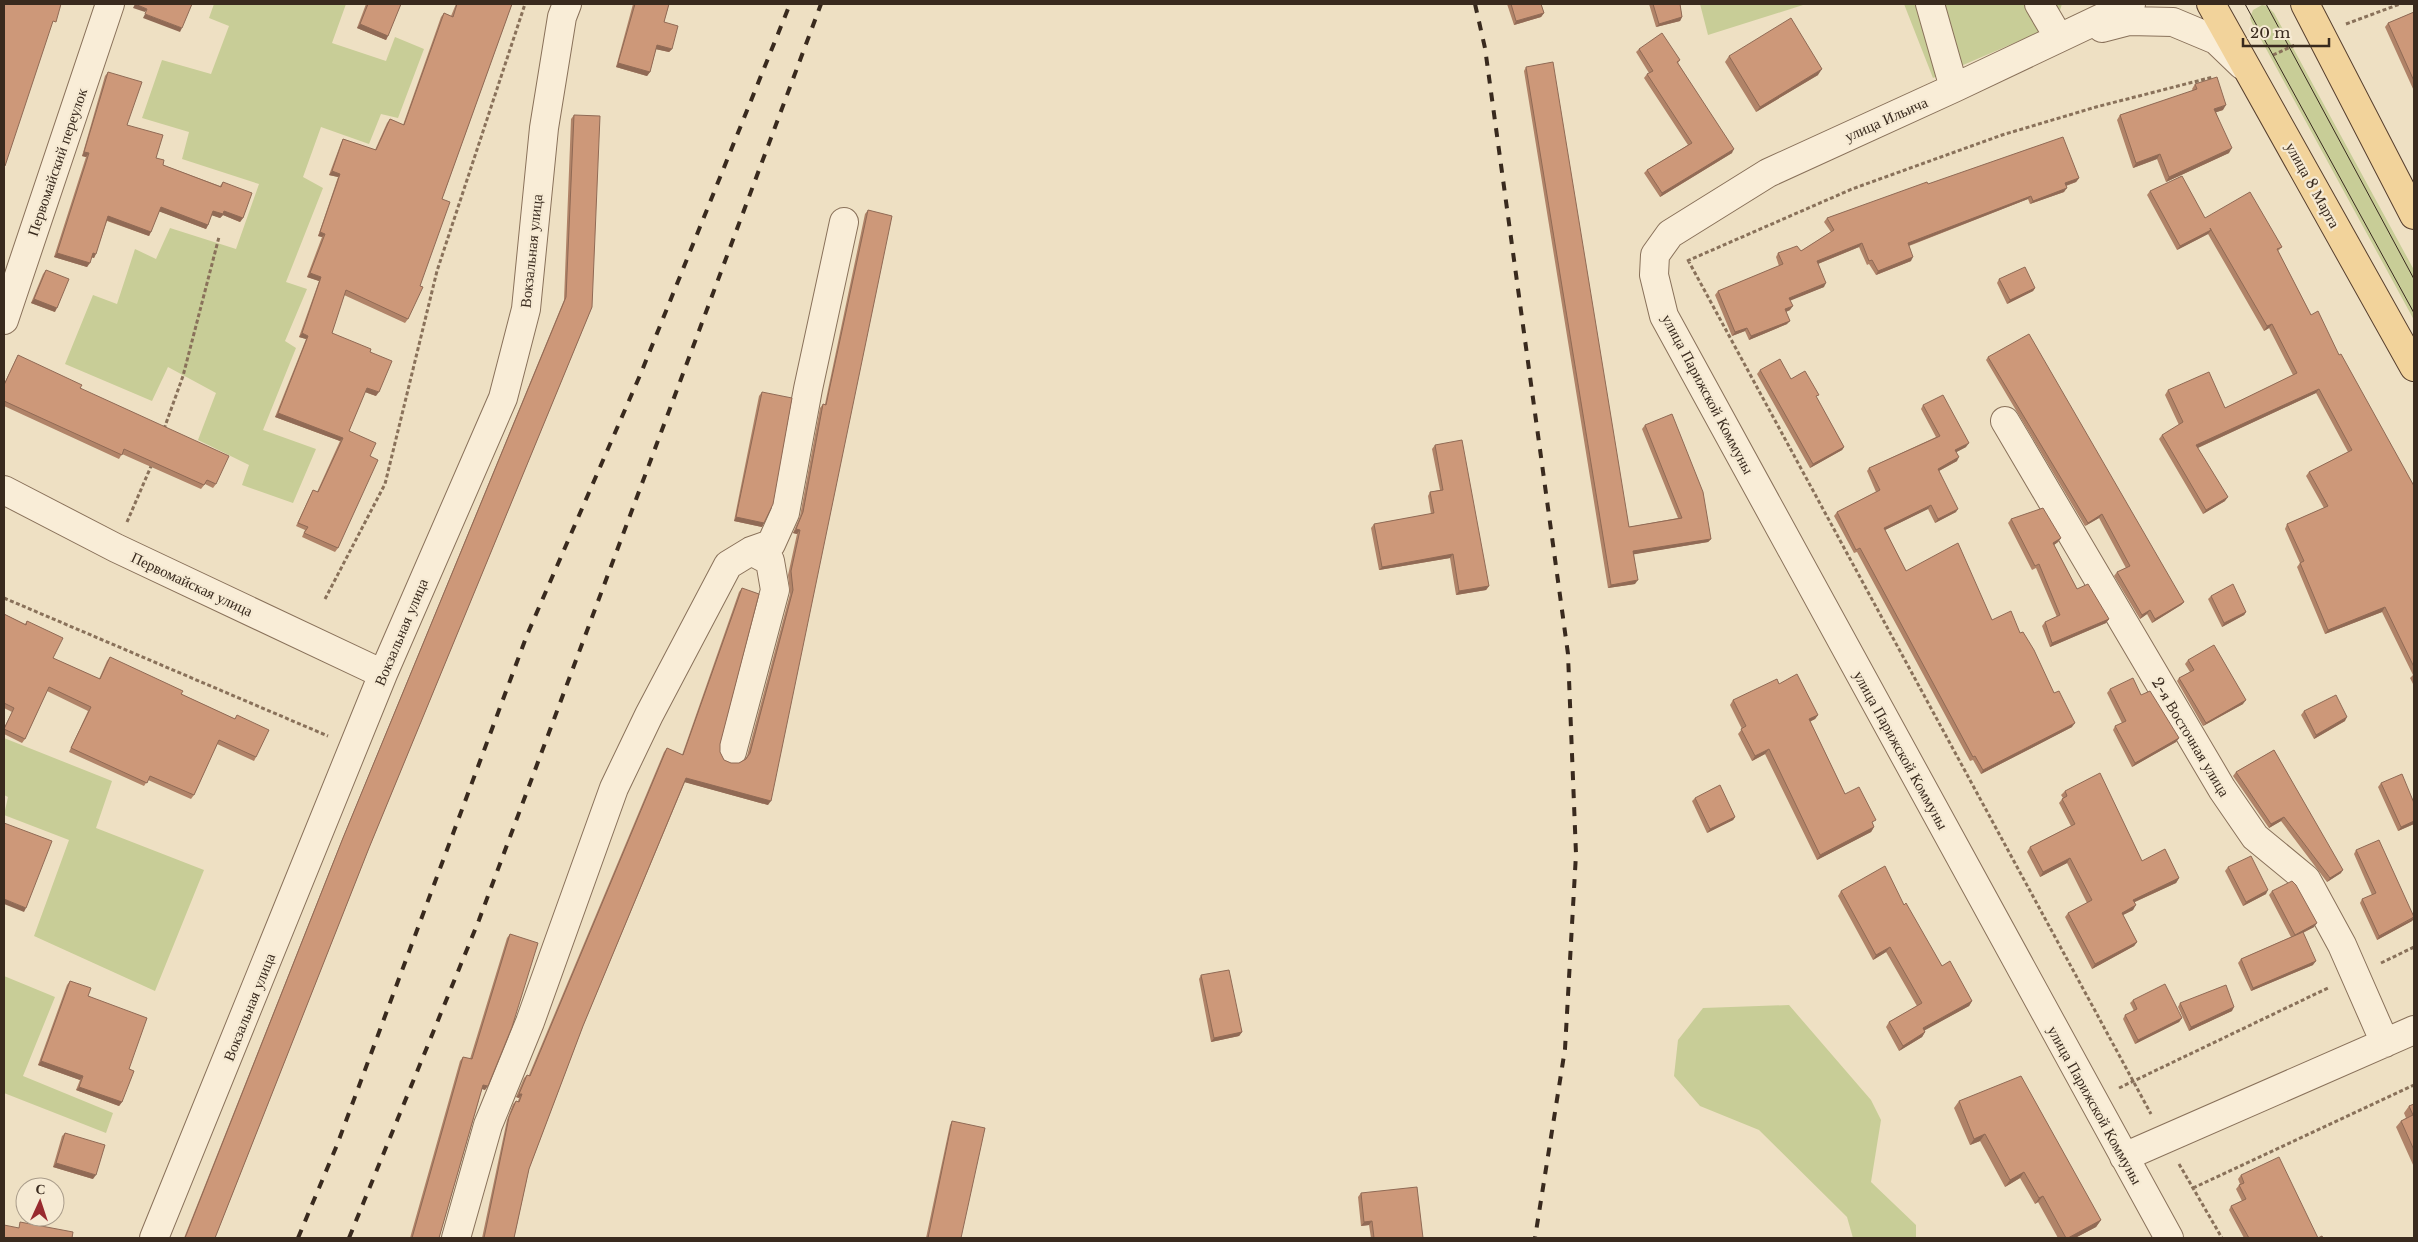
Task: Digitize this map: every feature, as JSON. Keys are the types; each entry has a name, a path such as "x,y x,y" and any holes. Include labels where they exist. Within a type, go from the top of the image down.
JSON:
{"main road":[{"name":"улица 8 Марта","path":"2211,4 2414,367"},
{"path":"2305,4 2323,33 2332,59 2414,215"},
{"path":"2323,33 2326,4"}],"street":[{"name":"Первомайский переулок","path":"4,320 110,4"},
{"name":"Вокзальная улица","path":"154,1238 383,674 503,398 526,308 544,128 562,17 567,4"},
{"path":"1930,4 1954,88"},
{"path":"2039,4 2059,38"},
{"path":"2059,38 2089,4"},
{"name":"улица Ильича","path":"1655,265 1670,234 1768,173 2131,4"},
{"path":"2059,38 2129,21 2173,22 2216,40 2248,70"},
{"path":"456,1238 488,1126 533,1013 614,788 649,715 728,565 750,551 771,544 785,513 808,389 844,222"},
{"name":"улица Парижской Коммуны","path":"1655,265 1664,316 2091,1099 2169,1238"},
{"name":"2-я Восточная улица","path":"2005,421 2222,790 2256,837 2306,879 2342,944 2385,1043"},
{"name":"Первомайская улица","path":"4,490 116,548 383,674"},
{"path":"732,752 776,590 770,561 750,551"},
{"path":"2124,1157 2414,1030"}],"path":[{"path":"325,599 385,484 437,272 525,4"},
{"path":"1655,265 1688,260 1852,189 2002,135 2096,107 2216,76 2222,79 2248,70 2323,33 2400,4"},
{"path":"161,437 183,376 219,237"},
{"path":"1688,260 2165,1139 2222,1238"},
{"path":"116,548 155,455"},
{"path":"4,598 353,747"},
{"path":"2091,1099 2134,1082 2414,947"},
{"path":"2193,1188 2414,1085"}],"green space":[{"path":"214,4 346,4 332,43 386,61 395,37 424,49 398,118 381,114 369,144 321,127 303,177 323,188 286,282 307,289 285,341 296,348 263,430 316,449 293,503 242,485 249,465 198,440 216,393 168,367 152,401 65,364 93,295 117,304 135,249 156,259 170,228 236,249 259,184 182,159 189,132 142,118 162,60 211,74 229,26 209,18"},
{"path":"1700,4 1803,4 1803,5 1708,35"},
{"path":"1904,4 2062,4 2060,10 2040,32 1933,78"},
{"path":"2262,5 2267,6 2274,13 2414,270 2414,320 2252,23 2250,18 2253,10"},
{"path":"4,738 112,781 96,828 204,870 155,991 34,936 69,840 4,815 8,797 4,795"},
{"path":"4,976 55,997 23,1076 113,1113 106,1133 4,1093"},
{"path":"1789,1005 1871,1100 1881,1120 1871,1182 1916,1225 1916,1238 1853,1238 1847,1217 1759,1130 1700,1106 1674,1076 1678,1040 1703,1008"}],"building":[{"path":"4,4 61,4 56,22 53,21 5,166 4,165"},
{"path":"135,4 192,4 182,28 145,14 147,9"},
{"path":"368,4 401,4 388,36 360,24"},
{"path":"457,4 512,4 442,199 450,202 420,286 423,287 408,319 346,290 332,333 371,349 370,352 392,361 379,392 367,388 349,431 376,443 370,456 378,460 338,548 304,533 308,527 298,523 313,490 318,492 343,438 278,413 308,336 302,333 321,277 310,273 325,234 320,232 340,174 332,171 343,139 376,150 390,119 404,125 444,13 453,17"},
{"path":"635,4 669,4 664,22 678,26 672,49 657,45 650,72 618,63"},
{"path":"1511,4 1541,4 1544,13 1516,21"},
{"path":"1653,4 1680,4 1682,17 1659,24"},
{"path":"2414,12 2414,81 2388,23"},
{"path":"1791,18 1822,69 1760,107 1729,56"},
{"path":"1662,33 1680,60 1677,62 1734,149 1662,193 1647,170 1692,143 1647,74 1653,71 1639,49"},
{"path":"1553,62 1629,527 1682,518 1645,425 1672,414 1703,492 1711,539 1633,551 1638,580 1611,585 1526,67"},
{"path":"108,72 142,82 127,125 163,135 156,158 164,160 163,165 221,187 223,182 252,193 243,218 224,211 223,214 213,211 208,225 161,207 151,232 108,216 96,254 93,253 90,263 57,253 89,153 84,152"},
{"path":"2217,77 2226,105 2214,109 2232,148 2169,177 2160,154 2136,163 2120,115 2197,89 2195,84"},
{"path":"574,115 600,116 592,307 369,848 215,1238 185,1238 343,838 566,297"},
{"path":"2063,137 2079,178 2065,183 2067,188 2033,201 2031,196 1908,243 1913,257 1878,271 1872,260 1869,261 1862,243 1817,261 1826,283 1789,298 1793,306 1785,309 1790,321 1751,336 1747,328 1735,332 1718,291 1783,264 1778,253 1797,246 1801,251 1834,230 1827,218 1927,182 1928,184"},
{"path":"2182,176 2205,218 2250,192 2282,247 2277,249 2311,315 2318,311 2339,355 2341,354 2414,486 2414,667 2385,607 2328,630 2300,563 2304,561 2287,524 2328,506 2309,472 2352,450 2319,389 2196,445 2228,497 2206,510 2162,435 2183,422 2168,390 2209,372 2225,408 2297,373 2272,324 2267,326 2210,228 2211,230 2180,246 2150,191"},
{"path":"868,210 892,216 771,801 686,778 583,1026 529,1169 514,1238 484,1238 509,1117 516,1101 519,1102 522,1094 519,1094 527,1075 530,1076 667,748 683,755 742,588 759,594 720,744 720,752 724,760 731,763 739,763 746,759 750,753 793,590 791,571 800,530 796,529 803,512 823,404 826,405"},
{"path":"2025,267 2035,288 2010,300 1999,279"},
{"path":"46,270 69,279 57,308 34,299"},
{"path":"2029,334 2184,602 2155,619 2150,610 2142,615 2117,572 2130,566 2102,514 2088,523 1988,357"},
{"path":"18,355 82,385 80,388 229,456 216,484 207,480 204,485 124,449 122,455 4,401 4,385"},
{"path":"1780,359 1791,379 1805,371 1819,395 1816,396 1844,447 1813,464 1760,370"},
{"path":"762,392 792,398 773,504 764,523 736,517"},
{"path":"1943,395 1969,443 1955,450 1959,457 1938,469 1958,509 1938,519 1931,505 1884,528 1906,571 1958,543 1992,620 2011,611 2020,633 2023,632 2034,650 2054,693 2059,691 2075,723 1983,770 1975,756 1973,757 1860,548 1856,550 1837,512 1880,490 1869,468 1940,436 1923,405"},
{"path":"1462,440 1489,586 1459,591 1453,554 1382,567 1374,524 1434,513 1430,492 1443,490 1435,445"},
{"path":"2043,508 2061,538 2053,543 2077,589 2088,584 2109,619 2052,643 2045,622 2060,615 2039,564 2035,566 2011,519"},
{"path":"2233,584 2246,612 2224,623 2211,596"},
{"path":"4,614 26,625 27,621 63,638 53,658 100,679 110,657 183,691 181,694 235,719 237,715 269,730 256,757 219,740 194,795 150,776 147,783 71,748 91,707 49,687 25,739 4,729 14,708 4,703"},
{"path":"2214,645 2246,700 2206,723 2179,678 2194,670 2188,660"},
{"path":"1797,674 1818,715 1809,719 1845,794 1859,787 1876,820 1872,822 1874,827 1820,855 1769,749 1755,756 1741,729 1746,726 1733,700 1777,679 1779,684"},
{"path":"2133,678 2141,695 2150,691 2179,738 2135,763 2115,726 2126,721 2110,689"},
{"path":"2336,695 2347,717 2316,735 2304,711"},
{"path":"2274,750 2343,870 2330,878 2284,817 2271,824 2236,772"},
{"path":"2100,773 2142,861 2165,849 2179,878 2133,900 2136,905 2122,913 2137,942 2095,964 2068,913 2092,900 2070,858 2043,872 2030,847 2075,824 2062,799 2067,796 2065,791"},
{"path":"2402,774 2414,803 2414,821 2401,827 2381,783"},
{"path":"1720,785 1735,817 1710,829 1695,798"},
{"path":"4,823 52,841 26,908 4,899"},
{"path":"2379,840 2414,917 2379,936 2362,899 2376,893 2356,850"},
{"path":"2251,856 2268,890 2246,902 2228,867"},
{"path":"1885,866 1904,905 1906,903 1942,966 1950,961 1972,1001 1923,1028 1925,1032 1903,1046 1889,1022 1922,1003 1890,947 1876,955 1841,891"},
{"path":"2292,881 2317,923 2295,935 2272,891"},
{"path":"2303,932 2316,961 2253,988 2241,959"},
{"path":"510,934 538,943 512,1027 488,1086 483,1085 439,1238 412,1238 463,1057 472,1059"},
{"path":"1229,970 1242,1032 1214,1038 1201,975"},
{"path":"70,981 91,988 88,996 147,1018 129,1069 134,1071 122,1102 79,1087 83,1076 41,1061"},
{"path":"2165,984 2182,1018 2138,1040 2125,1015 2137,1009 2133,1000"},
{"path":"2226,985 2234,1007 2191,1027 2180,1003"},
{"path":"2021,1076 2101,1220 2068,1238 2066,1238 2043,1196 2039,1198 2024,1172 2010,1180 1985,1134 1974,1139 1959,1101"},
{"path":"2414,1104 2414,1150 2401,1121 2413,1115 2409,1106"},
{"path":"952,1121 985,1128 961,1238 928,1238"},
{"path":"65,1133 105,1145 96,1175 56,1163"},
{"path":"2279,1157 2318,1238 2249,1238 2231,1206 2246,1199 2239,1185 2244,1183 2241,1175"},
{"path":"1417,1187 1423,1238 1374,1238 1372,1221 1364,1222 1361,1193"},
{"path":"4,1225 19,1228 46,1227 73,1232 72,1238 4,1238"}],"tram line":[{"path":"2245,4 2414,313"},
{"path":"2266,4 2414,279"}],"railway":[{"path":"298,1238 337,1145 527,635 641,373 790,4"},
{"path":"349,1238 479,920 821,4"},
{"path":"1475,4 1485,48 1568,654 1576,854 1565,1049 1535,1238"}]}
